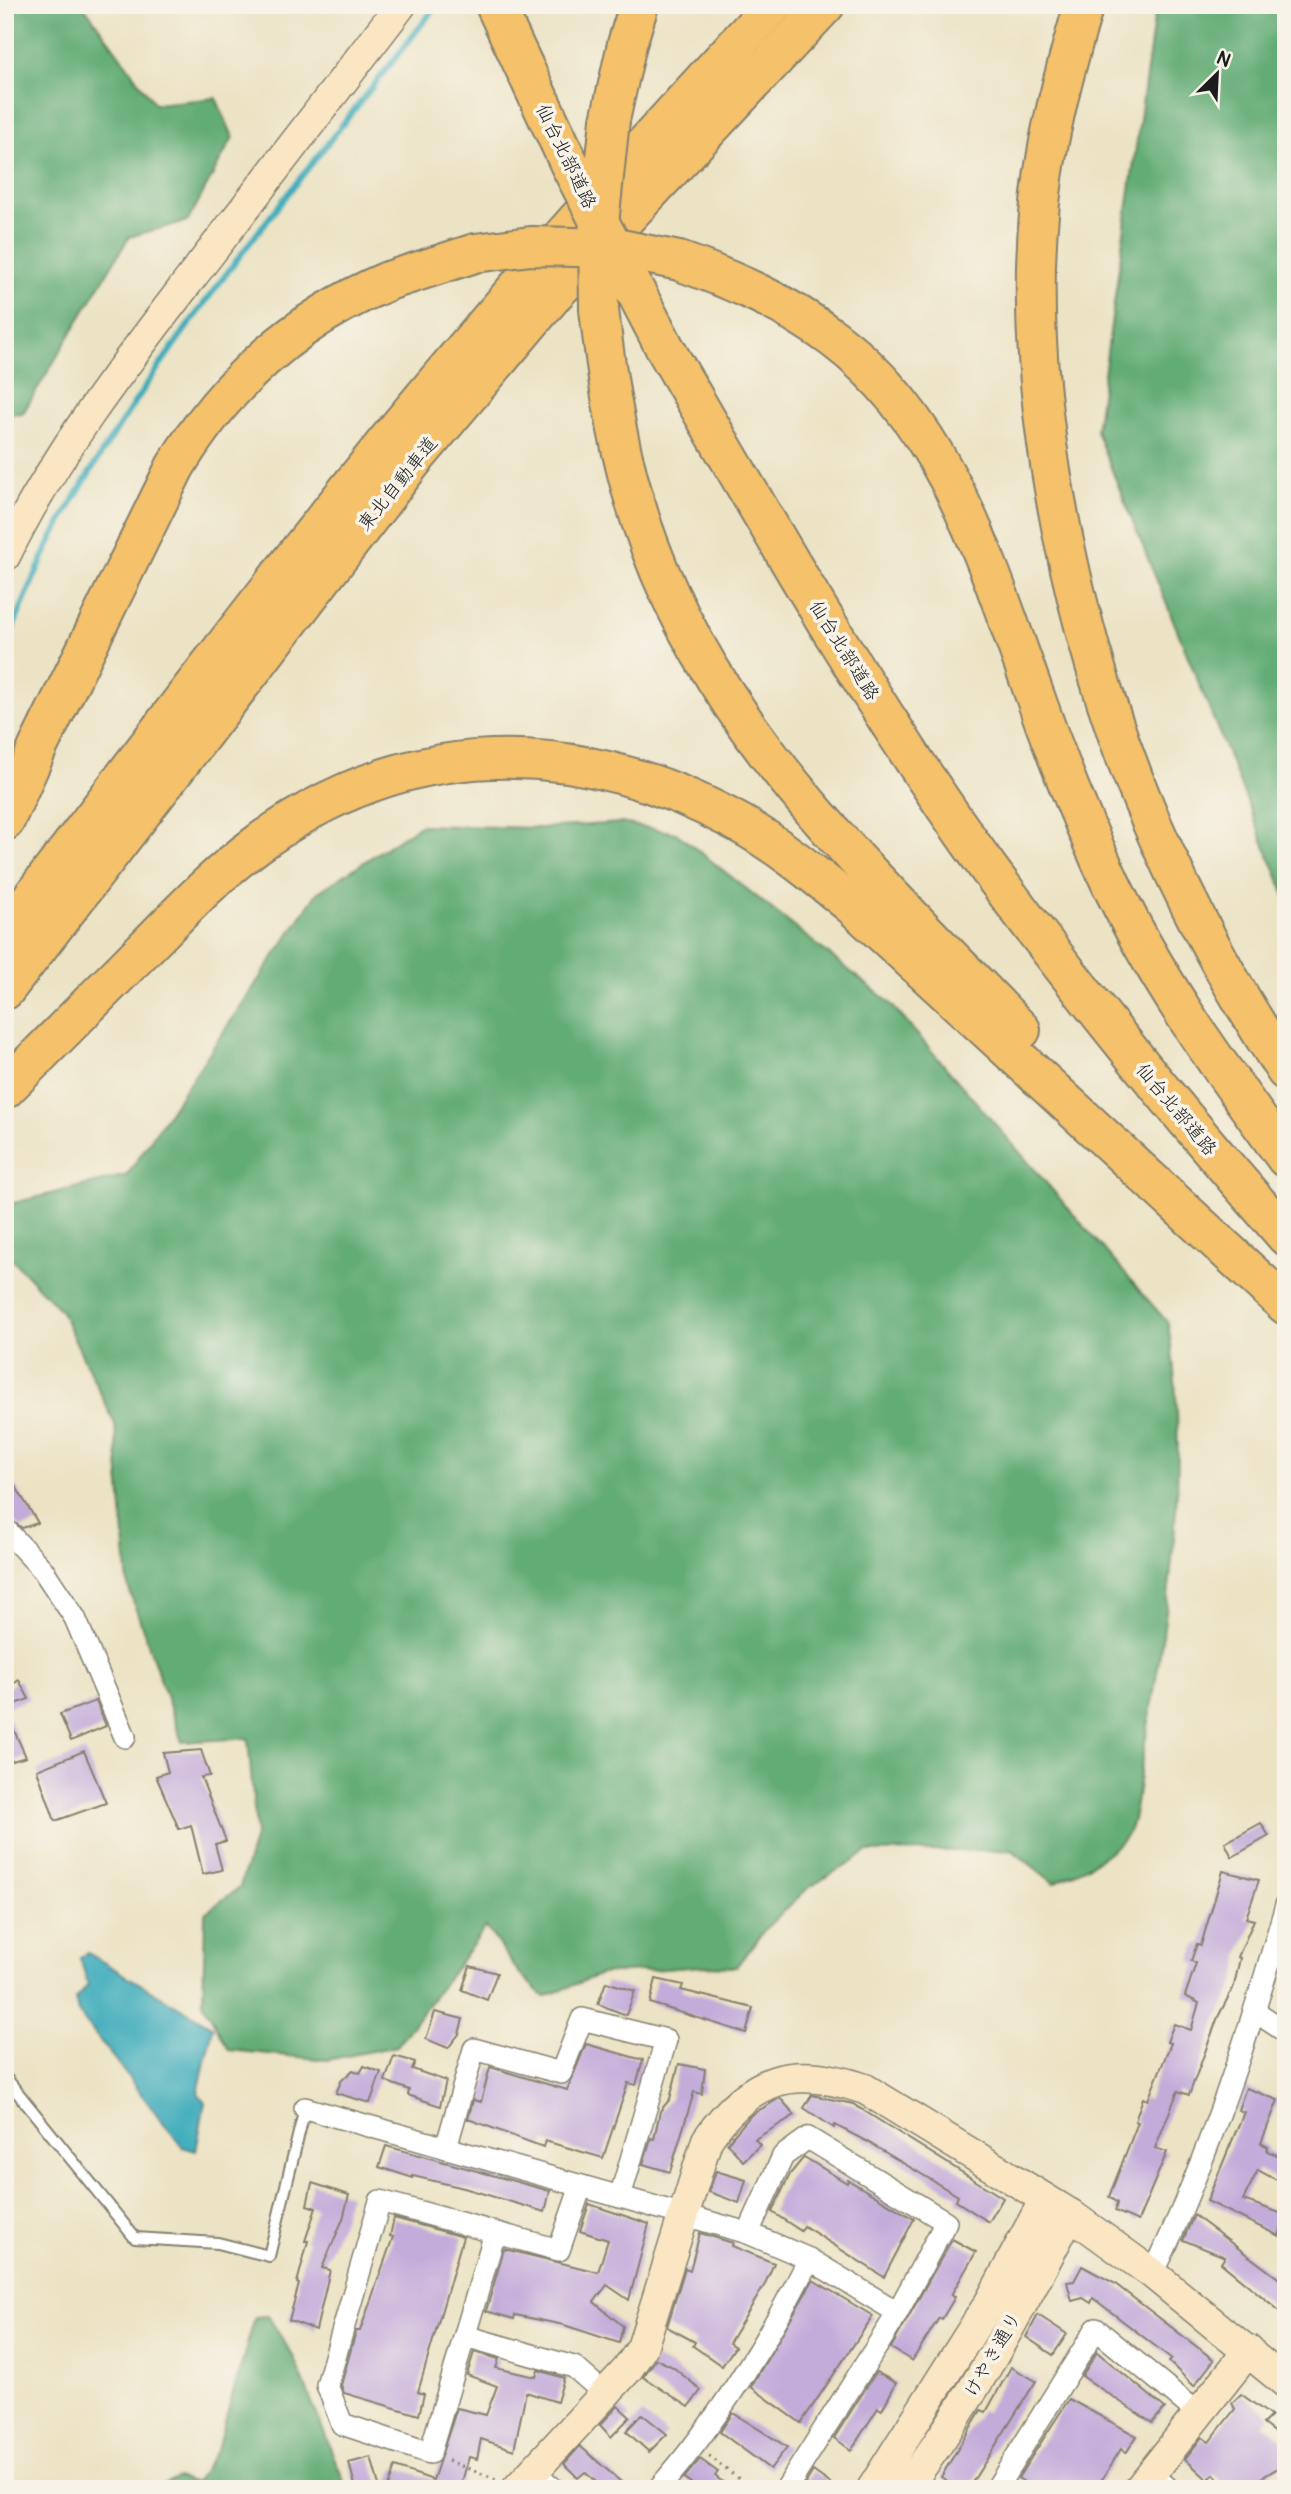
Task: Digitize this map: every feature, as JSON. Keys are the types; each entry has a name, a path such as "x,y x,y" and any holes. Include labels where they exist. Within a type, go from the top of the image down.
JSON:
{"highway":[{"name":"仙台北部道路","path":"495,5 570,164 666,350 823,617 987,866 1103,1020 1194,1132 1286,1236"},
{"path":"639,5 610,120 598,233 599,309 609,389 630,487 650,548 671,594 716,680 765,752 822,821 1216,1239"},
{"name":"東北自動車道","path":"5,933 223,647 386,443 647,140 774,5"},
{"name":"東北自動車道","path":"5,990 412,462 554,294 825,5"},
{"path":"1084,5 1065,68 1048,149 1038,239 1037,334 1044,432 1068,568 1098,679 1131,779 1177,884 1235,993 1286,1071"},
{"path":"5,821 39,745 175,467 195,434 223,397 293,334 337,305 388,281 475,253 531,247 617,248 679,261 736,281 799,314 836,340 872,373 910,416 943,467 971,524 1060,765 1107,876 1150,956 1199,1036 1286,1158"},
{"path":"5,1089 204,889 256,845 306,814 362,784 413,767 470,760 535,757 587,765 689,799 738,822 795,860 853,906 1286,1305"}],"street":[{"path":"5,556 27,511 63,451 123,368 401,5"},
{"path":"5,1529 43,1570 75,1618 125,1737"},
{"path":"1153,2274 1191,2192 1256,2012 1286,1905"},
{"path":"1256,2012 1286,2032"},
{"path":"446,2148 474,2049 561,2073 582,2019 666,2040 620,2197"},
{"path":"530,2484 642,2348 707,2140 726,2112 752,2090 789,2076 818,2077 865,2089 1057,2206 1153,2274 1250,2350 1286,2383"},
{"path":"305,2108 748,2233 809,2259 897,2312"},
{"path":"748,2233 783,2155 807,2138 946,2222 897,2312 786,2489"},
{"path":"495,2233 430,2453 342,2424 327,2385 380,2201 559,2250 581,2186"},
{"path":"872,2489 990,2302 1057,2206"},
{"name":"けやき通り","path":"905,2489 971,2392 1057,2206"},
{"path":"658,2489 694,2445 791,2296 809,2259"},
{"path":"996,2489 1096,2329 1199,2414"},
{"path":"465,2336 574,2367 605,2394"},
{"path":"1153,2483 1199,2414 1250,2350"}],"lane":[{"path":"5,2077 135,2238 218,2243 268,2256 305,2108"}],"path":[{"path":"694,2445 752,2489"},
{"path":"430,2453 530,2484"}],"green space":[{"path":"5,5 83,5 155,104 216,98 233,137 188,221 129,237 23,413 5,414"},
{"path":"1156,5 1286,5 1286,897 1096,431"},
{"path":"621,823 676,833 889,1002 1168,1323 1178,1432 1174,1542 1160,1651 1131,1827 1121,1841 1104,1856 1054,1883 1012,1850 867,1852 807,1889 766,1928 736,1967 703,1966 601,1974 544,1997 519,1973 486,1927 397,2046 327,2060 229,2050 203,2003 205,1913 240,1887 256,1833 248,1738 182,1742 128,1586 115,1424 61,1311 5,1252 5,1205 127,1175 317,893 420,825 540,828"},
{"path":"268,2316 294,2358 347,2489 153,2489 178,2477 195,2483 217,2449 255,2317"}],"water":[{"path":"88,1953 213,2027 198,2093 205,2102 196,2151 182,2147 78,2012 75,1999 88,1985 80,1958"}],"building":[{"path":"5,1469 38,1523 22,1528 5,1516"},
{"path":"19,1680 29,1699 5,1708 5,1690"},
{"path":"96,1701 106,1726 71,1741 60,1714"},
{"path":"5,1710 26,1757 9,1762 5,1754"},
{"path":"201,1750 210,1776 201,1777 226,1841 215,1844 222,1870 203,1874 191,1825 179,1829 156,1776 168,1772 163,1753"},
{"path":"84,1751 106,1803 55,1821 37,1770"},
{"path":"1261,1823 1269,1836 1232,1857 1225,1843"},
{"path":"1223,1871 1259,1880 1246,1918 1254,1920 1238,1957 1240,1958 1234,1986 1218,2017 1189,2095 1178,2091 1155,2148 1167,2152 1138,2221 1115,2211 1117,2203 1109,2197 1138,2122 1135,2121 1143,2098 1148,2100 1171,2043 1167,2042 1174,2024 1191,2030 1199,2003 1185,1996 1196,1963 1191,1961 1197,1944 1201,1945"},
{"path":"470,1966 497,1973 487,2000 462,1990"},
{"path":"656,1979 683,1985 681,1990 753,2008 746,2033 650,2003"},
{"path":"606,1982 635,1991 626,2015 598,2004"},
{"path":"435,2012 463,2019 459,2034 448,2048 426,2039"},
{"path":"586,2044 643,2060 636,2085 628,2083 603,2158 545,2141 543,2147 468,2119 473,2100 481,2102 490,2067 567,2090"},
{"path":"394,2056 415,2062 412,2069 446,2081 440,2106 408,2095 409,2090 385,2081"},
{"path":"679,2064 705,2069 702,2094 694,2092 670,2172 643,2164 651,2138 654,2139 660,2111 670,2099"},
{"path":"364,2066 381,2072 370,2103 336,2093 341,2081 353,2070 360,2073"},
{"path":"1246,2088 1278,2100 1261,2143 1268,2147 1267,2151 1286,2159 1286,2185 1258,2170 1243,2200 1286,2215 1279,2236 1207,2201 1244,2112 1238,2110"},
{"path":"812,2095 853,2104 1003,2198 989,2222 956,2201 958,2196 866,2141 835,2125 834,2128 804,2108"},
{"path":"780,2098 795,2115 755,2139 760,2145 743,2161 727,2143 751,2115"},
{"path":"386,2146 550,2191 545,2212 379,2167"},
{"path":"804,2157 914,2219 884,2277 804,2226 801,2231 772,2212 790,2174"},
{"path":"716,2171 746,2180 739,2203 709,2192"},
{"path":"312,2183 349,2195 343,2219 322,2268 330,2270 316,2330 289,2320 308,2241 305,2241 316,2208 307,2205"},
{"path":"589,2204 649,2224 629,2300 607,2285 594,2302 623,2326 619,2343 564,2325 515,2315 514,2319 486,2311 504,2249 598,2272 608,2240 580,2231"},
{"path":"1194,2215 1286,2284 1286,2316 1221,2263 1225,2257 1183,2240"},
{"path":"394,2218 463,2237 418,2392 424,2394 419,2415 344,2393 341,2385 356,2331 360,2331 393,2237 390,2236"},
{"path":"700,2233 733,2243 732,2246 774,2263 764,2286 729,2343 735,2347 722,2366 693,2346 695,2342 667,2327 685,2268 690,2270"},
{"path":"952,2239 976,2252 951,2295 955,2297 912,2361 891,2348"},
{"path":"1082,2266 1114,2283 1214,2360 1194,2386 1169,2362 1172,2359 1093,2298 1091,2303 1083,2298 1072,2301 1067,2282 1074,2281"},
{"path":"813,2280 873,2316 801,2423 751,2387"},
{"path":"1038,2315 1067,2334 1053,2355 1026,2337"},
{"path":"474,2352 499,2359 496,2368 536,2377 538,2370 564,2378 557,2402 526,2392 514,2450 481,2439 477,2459 469,2457 460,2489 387,2489 395,2467 433,2480 457,2408 486,2415 497,2386 467,2375"},
{"path":"1097,2352 1165,2408 1152,2423 1082,2376"},
{"path":"656,2359 673,2367 701,2390 689,2407 643,2377"},
{"path":"1011,2367 1036,2381 968,2489 959,2489 941,2477 981,2410 986,2412"},
{"path":"876,2372 896,2383 882,2410 878,2408 851,2450 834,2438"},
{"path":"1241,2394 1271,2416 1263,2424 1286,2441 1286,2463 1260,2479 1270,2489 1228,2489 1214,2474 1208,2480 1185,2459 1202,2437 1209,2442 1235,2409 1232,2403"},
{"path":"1069,2399 1137,2436 1126,2453 1121,2449 1096,2489 1035,2489 1018,2478"},
{"path":"618,2406 630,2417 611,2437 600,2425"},
{"path":"733,2413 787,2447 770,2469 720,2432"},
{"path":"642,2414 667,2434 649,2452 626,2431"},
{"path":"580,2446 629,2489 604,2489 585,2472 578,2478 564,2464"},
{"path":"371,2457 380,2489 356,2489 349,2463"},
{"path":"700,2459 718,2472 715,2476 732,2489 699,2489 684,2478"},
{"path":"813,2471 838,2489 802,2489"}],"waterway":[{"path":"5,646 58,527 151,379 291,189 437,5"}]}
